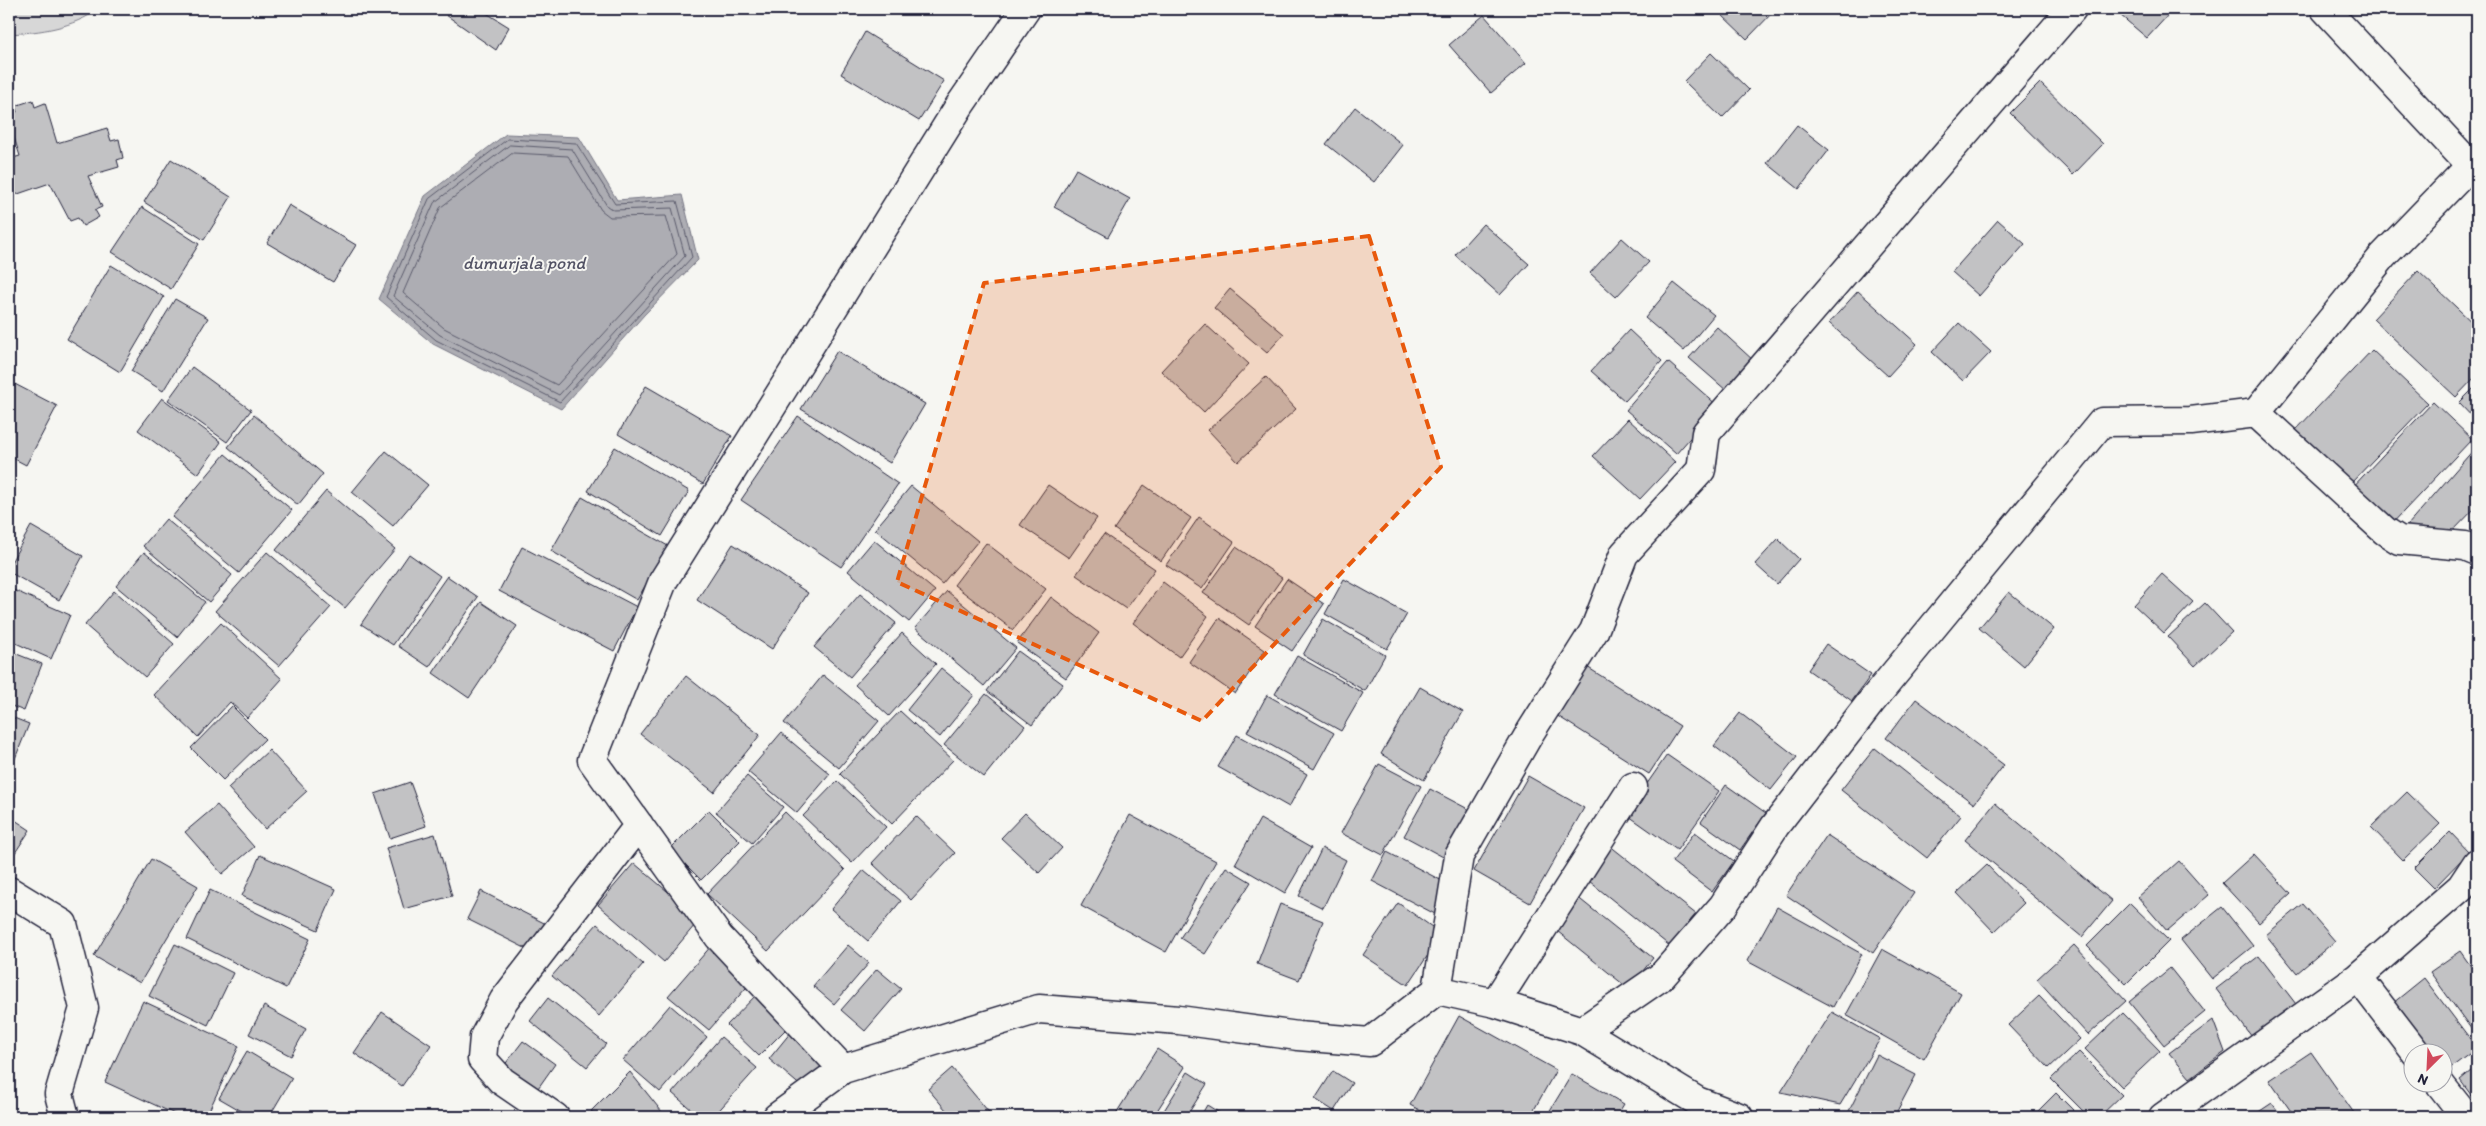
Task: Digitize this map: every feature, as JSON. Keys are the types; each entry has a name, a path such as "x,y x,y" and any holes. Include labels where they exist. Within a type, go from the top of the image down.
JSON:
{"street":[{"path":"843,1069 719,937 592,760 663,581 960,105 1026,9"},
{"path":"777,1117 843,1069 1039,1009 1178,1020 1298,1036 1370,1042 1437,990 1460,856 1532,730 1594,630 1624,554 1700,470 1706,433 2072,9"},
{"path":"1582,1031 1662,976 1723,906 1775,826 1871,702 2102,422 2191,421 2256,413 2384,256 2474,163 2325,9"},
{"path":"2256,413 2385,531 2399,540 2465,546 2477,551"},
{"path":"1496,1003 1633,787"},
{"path":"555,1117 502,1081 482,1060 484,1036 504,1000 639,825"},
{"path":"2163,1117 2358,977 2469,894 2477,863"},
{"path":"9,891 63,924 84,1008 59,1094 65,1117"},
{"path":"2358,977 2409,1044"},
{"path":"1437,990 1496,1003 1582,1031 1697,1101 1739,1117"},
{"path":"2448,1094 2466,1117"}],"highlighted area":[{"path":"1369,236 1441,467 1202,721 897,582 984,283"}],"shaded area":[{"path":"9,9 99,9 67,25 33,32 9,34"}],"water":[{"name":"dumurjala pond","path":"506,134 579,137 617,200 682,195 698,260 644,315 561,409 433,344 379,299 425,196"}],"building":[{"path":"452,9 480,9 509,27 496,50 446,15"},
{"path":"1726,9 1776,9 1747,39 1721,14"},
{"path":"2113,9 2163,9 2169,14 2147,38"},
{"path":"1484,15 1526,63 1491,93 1449,45"},
{"path":"865,32 944,81 919,121 841,74"},
{"path":"1711,53 1749,90 1722,118 1684,81"},
{"path":"2040,83 2103,144 2073,175 2010,113"},
{"path":"33,100 35,107 45,103 57,143 107,128 111,141 119,139 123,158 117,160 119,167 88,176 102,207 95,210 99,217 83,226 78,218 70,221 50,183 9,197 9,159 20,156 9,122 9,115 17,112 15,106"},
{"path":"1355,107 1403,145 1374,182 1326,144"},
{"path":"1797,125 1829,150 1799,189 1767,163"},
{"path":"171,159 231,197 204,240 144,202"},
{"path":"1076,169 1130,199 1108,237 1054,207"},
{"path":"289,205 356,245 333,282 267,243"},
{"path":"142,207 199,244 171,289 112,252"},
{"path":"1998,220 2025,244 1979,296 1952,272"},
{"path":"1483,224 1529,264 1500,295 1455,255"},
{"path":"1622,238 1649,262 1616,297 1590,273"},
{"path":"111,265 164,297 120,372 67,339"},
{"path":"2418,271 2477,327 2477,375 2456,397 2373,319"},
{"path":"1674,283 1714,315 1684,351 1645,318"},
{"path":"1230,289 1284,334 1267,353 1214,308"},
{"path":"1858,291 1917,344 1888,376 1829,323"},
{"path":"175,299 208,318 163,391 131,371"},
{"path":"1959,323 1991,352 1963,381 1932,352"},
{"path":"1205,324 1249,364 1204,412 1161,371"},
{"path":"1717,327 1754,361 1727,391 1689,358"},
{"path":"1629,330 1662,361 1625,401 1591,371"},
{"path":"2372,350 2428,403 2351,483 2296,430"},
{"path":"837,351 925,404 890,463 801,409"},
{"path":"1668,362 1718,406 1676,454 1626,410"},
{"path":"192,367 251,410 227,442 168,400"},
{"path":"1266,377 1296,409 1238,462 1208,430"},
{"path":"9,381 57,406 26,465 9,456"},
{"path":"2477,385 2477,422 2459,403"},
{"path":"646,386 732,436 703,484 618,434"},
{"path":"162,398 221,442 198,474 138,430"},
{"path":"2433,402 2472,439 2387,529 2348,492"},
{"path":"254,415 323,474 298,505 228,447"},
{"path":"798,416 898,484 841,567 741,500"},
{"path":"1628,419 1675,462 1640,499 1593,456"},
{"path":"615,447 689,491 662,536 588,491"},
{"path":"2475,448 2477,450 2477,506 2451,533 2407,526"},
{"path":"386,451 428,485 393,526 352,492"},
{"path":"225,454 292,510 239,573 172,517"},
{"path":"1048,485 1097,518 1069,558 1020,525"},
{"path":"1144,485 1191,518 1161,561 1114,529"},
{"path":"911,486 978,541 942,584 875,529"},
{"path":"326,491 395,549 345,608 276,550"},
{"path":"582,497 668,546 637,600 551,551"},
{"path":"1199,517 1234,542 1202,589 1166,565"},
{"path":"166,519 232,575 209,602 143,546"},
{"path":"31,526 83,556 59,600 9,572 9,566"},
{"path":"1104,534 1155,569 1126,609 1076,575"},
{"path":"1778,539 1799,559 1777,584 1755,564"},
{"path":"874,540 935,591 909,622 848,571"},
{"path":"986,543 1046,589 1013,630 954,585"},
{"path":"733,544 808,593 772,649 697,600"},
{"path":"522,547 637,607 614,651 499,591"},
{"path":"1236,547 1282,578 1249,625 1203,593"},
{"path":"144,552 205,602 177,637 116,586"},
{"path":"267,552 331,607 279,666 215,611"},
{"path":"409,554 440,576 393,645 361,624"},
{"path":"2162,574 2193,602 2164,633 2134,605"},
{"path":"447,576 478,597 429,667 398,646"},
{"path":"1287,579 1324,604 1292,651 1255,626"},
{"path":"1344,579 1407,614 1387,649 1325,614"},
{"path":"1163,582 1208,616 1179,657 1133,623"},
{"path":"9,588 70,615 51,659 9,640"},
{"path":"114,591 174,644 145,677 85,625"},
{"path":"947,591 1016,648 984,686 915,628"},
{"path":"2009,592 2054,629 2024,666 1979,628"},
{"path":"860,594 896,623 850,677 814,647"},
{"path":"1051,597 1099,633 1066,678 1017,643"},
{"path":"481,602 517,626 469,698 433,673"},
{"path":"2205,603 2232,632 2195,666 2168,637"},
{"path":"1219,618 1265,650 1235,694 1189,662"},
{"path":"1323,619 1385,655 1365,691 1303,655"},
{"path":"221,623 282,679 247,718 230,702 198,737 154,695"},
{"path":"902,633 936,664 889,716 855,685"},
{"path":"1826,644 1871,675 1852,701 1808,670"},
{"path":"9,651 42,664 24,711 9,705"},
{"path":"1018,651 1063,684 1032,725 987,691"},
{"path":"1297,656 1363,693 1341,731 1275,694"},
{"path":"1587,667 1680,726 1649,774 1556,715"},
{"path":"941,668 974,695 940,737 907,710"},
{"path":"823,675 879,721 839,768 784,723"},
{"path":"686,676 760,735 714,792 640,734"},
{"path":"1420,687 1463,712 1424,780 1381,754"},
{"path":"986,694 1025,726 984,777 944,745"},
{"path":"1267,695 1334,733 1314,769 1247,732"},
{"path":"1916,699 2004,765 1974,804 1886,738"},
{"path":"232,706 265,739 223,780 191,748"},
{"path":"900,711 953,760 892,824 840,774"},
{"path":"1740,713 1797,757 1771,790 1714,746"},
{"path":"9,716 29,724 12,766 9,764"},
{"path":"781,733 830,774 797,813 748,772"},
{"path":"1237,735 1307,774 1289,807 1218,767"},
{"path":"1875,748 1961,816 1927,858 1841,790"},
{"path":"269,750 307,791 265,829 228,788"},
{"path":"1667,755 1719,791 1677,850 1626,814"},
{"path":"1379,764 1421,786 1383,855 1341,833"},
{"path":"747,776 783,807 752,843 716,812"},
{"path":"1528,776 1584,808 1530,903 1474,871"},
{"path":"837,781 886,827 852,863 803,816"},
{"path":"410,782 426,826 390,838 375,794"},
{"path":"1726,785 1766,813 1740,850 1701,822"},
{"path":"1430,789 1470,810 1445,858 1404,836"},
{"path":"2407,792 2440,824 2403,860 2371,827"},
{"path":"1995,803 2112,901 2082,937 1965,840"},
{"path":"217,805 254,847 222,874 185,832"},
{"path":"709,810 740,841 701,880 670,849"},
{"path":"785,812 845,870 768,951 707,894"},
{"path":"1025,813 1062,848 1039,873 1001,838"},
{"path":"1130,815 1216,861 1166,952 1081,906"},
{"path":"9,816 30,830 9,862"},
{"path":"916,816 955,853 911,900 872,863"},
{"path":"1260,819 1311,848 1285,893 1235,864"},
{"path":"1695,832 1734,861 1712,892 1672,862"},
{"path":"2450,832 2469,852 2434,888 2414,868"},
{"path":"435,834 452,896 404,909 386,848"},
{"path":"1827,835 1914,893 1873,953 1786,895"},
{"path":"1609,845 1697,915 1671,947 1584,877"},
{"path":"1322,848 1346,860 1323,908 1299,896"},
{"path":"1387,852 1450,885 1435,914 1372,881"},
{"path":"2254,854 2291,894 2259,923 2222,883"},
{"path":"260,855 336,889 318,930 242,896"},
{"path":"151,859 198,886 140,983 94,956"},
{"path":"2179,861 2209,895 2167,931 2138,897"},
{"path":"634,863 700,919 664,962 598,905"},
{"path":"1987,865 2024,903 1994,932 1957,893"},
{"path":"1226,867 1251,882 1205,954 1180,938"},
{"path":"864,870 901,901 868,941 831,909"},
{"path":"210,890 310,939 286,988 187,939"},
{"path":"481,891 550,926 535,953 467,919"},
{"path":"1576,896 1653,958 1629,989 1552,927"},
{"path":"1398,903 1442,934 1408,985 1363,955"},
{"path":"2130,903 2169,941 2126,984 2087,946"},
{"path":"1280,904 1323,921 1299,980 1257,964"},
{"path":"2303,904 2335,941 2297,973 2266,935"},
{"path":"1777,907 1862,954 1833,1007 1747,961"},
{"path":"2222,907 2253,946 2212,979 2181,940"},
{"path":"597,924 643,964 599,1016 552,976"},
{"path":"175,944 233,973 208,1025 149,996"},
{"path":"712,945 753,980 709,1030 668,996"},
{"path":"848,945 869,963 834,1004 813,986"},
{"path":"2074,945 2126,1001 2088,1035 2037,979"},
{"path":"1882,949 1961,993 1924,1059 1846,1015"},
{"path":"2460,951 2477,975 2477,1037 2430,972"},
{"path":"2259,956 2299,1008 2255,1041 2216,989"},
{"path":"2170,968 2205,1012 2164,1045 2129,1002"},
{"path":"877,969 901,989 865,1031 841,1010"},
{"path":"2424,978 2477,1048 2454,1065 2454,1044 2424,1044 2393,1003"},
{"path":"758,993 791,1024 759,1056 727,1025"},
{"path":"2039,996 2080,1039 2049,1068 2008,1025"},
{"path":"548,998 606,1044 587,1067 530,1021"},
{"path":"143,1001 239,1046 206,1117 181,1117 105,1082"},
{"path":"670,1005 707,1037 660,1092 623,1060"},
{"path":"264,1006 306,1029 291,1056 249,1034"},
{"path":"382,1012 431,1045 402,1086 354,1053"},
{"path":"1832,1012 1880,1039 1840,1105 1781,1092"},
{"path":"2123,1013 2160,1051 2122,1087 2085,1049"},
{"path":"1459,1016 1556,1070 1530,1117 1432,1117 1410,1105"},
{"path":"2213,1020 2225,1052 2190,1078 2169,1053"},
{"path":"791,1032 826,1062 803,1088 769,1059"},
{"path":"721,1037 757,1068 713,1117 700,1117 672,1093"},
{"path":"523,1041 555,1064 536,1091 503,1067"},
{"path":"1157,1049 1185,1067 1153,1117 1118,1117 1115,1115"},
{"path":"247,1051 292,1078 269,1117 252,1117 219,1098"},
{"path":"2079,1052 2122,1095 2099,1117 2089,1117 2051,1079"},
{"path":"2311,1052 2354,1113 2348,1117 2295,1117 2269,1080"},
{"path":"1877,1055 1916,1075 1894,1117 1864,1117 1848,1113"},
{"path":"2477,1066 2477,1103 2460,1080"},
{"path":"952,1068 993,1117 952,1117 928,1089"},
{"path":"1333,1071 1352,1083 1334,1111 1315,1099"},
{"path":"630,1072 666,1117 599,1117 591,1111"},
{"path":"1188,1072 1207,1084 1186,1117 1160,1117"},
{"path":"1572,1074 1624,1104 1616,1117 1546,1117"},
{"path":"2056,1093 2080,1117 2032,1117"},
{"path":"2272,1103 2282,1117 2251,1117"},
{"path":"1207,1105 1226,1117 1200,1117"}]}
